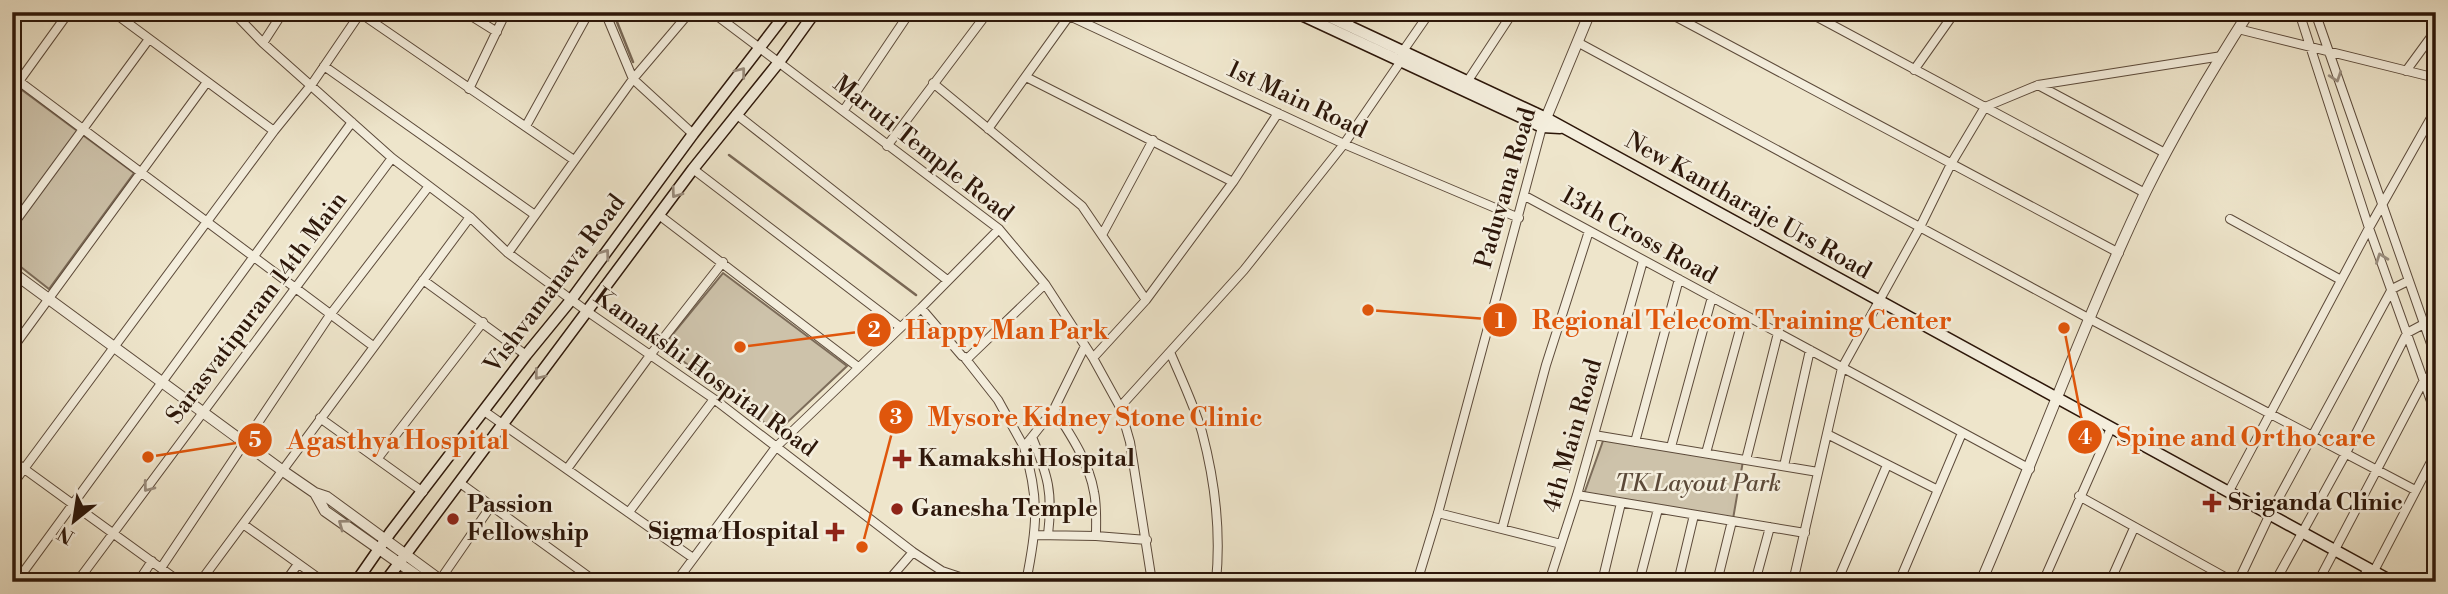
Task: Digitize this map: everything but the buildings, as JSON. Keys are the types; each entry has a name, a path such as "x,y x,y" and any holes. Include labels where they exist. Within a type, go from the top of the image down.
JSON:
{"main road":[{"name":"Vishvamanava Road","path":"356,582 526,355 572,300 693,134 787,12"},
{"name":"Vishvamanava Road","path":"385,582 693,169 779,62 815,12"},
{"name":"New Kantharaje Urs Road","path":"1295,12 1467,82 1544,122"},
{"name":"New Kantharaje Urs Road","path":"1319,12 1402,56 1544,122 1563,128 2393,582"}],"street":[{"path":"12,91 16,79 69,12"},
{"path":"113,12 274,131"},
{"name":"Kamakshi Hospital Road","path":"233,12 392,158 470,217 508,253 588,313 714,400 913,552 942,571 975,582"},
{"path":"264,43 283,12"},
{"path":"465,12 497,32"},
{"path":"470,89 506,12"},
{"path":"526,126 589,12"},
{"path":"605,12 633,79 693,134"},
{"path":"508,253 633,79 690,12"},
{"name":"Maruti Temple Road","path":"712,12 999,229 1045,284 1086,346 1120,407 1130,442 1152,582"},
{"path":"844,110 910,12"},
{"path":"887,146 988,12"},
{"path":"1347,25 1355,12"},
{"path":"1120,407 1244,270 1344,144 1430,12"},
{"path":"1467,82 1513,12"},
{"name":"Paduvana Road","path":"1419,581 1544,122 1590,12"},
{"path":"1667,12 2119,253"},
{"path":"1808,12 2145,193"},
{"path":"1914,70 1955,12"},
{"path":"1981,582 2030,469 2056,398 2145,193 2165,153 2249,12"},
{"path":"2299,12 2370,228 2436,415"},
{"path":"2315,12 2436,358"},
{"path":"12,485 274,131 312,84 360,13 574,160"},
{"path":"988,129 1026,77 1065,14"},
{"name":"1st Main Road","path":"1065,14 1344,144 1519,218"},
{"path":"2238,29 2436,78"},
{"path":"2406,71 2436,30"},
{"path":"12,226 149,39"},
{"path":"1578,43 2090,319 2415,490"},
{"path":"1795,581 1842,368 1920,227 1951,164 1985,107 2038,85 2222,56"},
{"path":"324,66 535,215"},
{"path":"1026,77 1233,182"},
{"path":"16,79 373,346"},
{"path":"12,349 207,82"},
{"path":"933,83 1082,206 1146,300"},
{"path":"2038,85 2165,153"},
{"path":"2229,491 2436,109"},
{"path":"1093,358 1146,300 1233,182 1278,113"},
{"path":"736,114 947,280"},
{"path":"16,582 352,122"},
{"path":"1102,235 1153,140"},
{"name":"Sarasvatipuram 14th Main","path":"77,582 392,158"},
{"path":"693,169 900,327"},
{"path":"161,568 330,315 429,186"},
{"name":"13th Cross Road","path":"1525,196 2030,469"},
{"path":"659,215 858,367"},
{"path":"200,582 470,217"},
{"path":"2230,219 2341,281"},
{"path":"676,582 776,447 999,229"},
{"path":"1502,529 1546,365 1589,231"},
{"name":"4th Main Road","path":"1549,582 1577,495 1643,261"},
{"path":"567,469 651,354 723,262"},
{"path":"12,272 283,471 315,493 327,497 386,539 426,582"},
{"path":"1635,442 1679,279"},
{"path":"423,280 526,355"},
{"path":"2079,496 2236,582 2392,289 2408,281"},
{"path":"965,358 1045,284"},
{"path":"1671,447 1712,298"},
{"path":"920,308 998,400 1024,447 1033,479 1035,536 1026,582"},
{"path":"1706,453 1744,315"},
{"path":"378,458 483,322"},
{"path":"2276,582 2407,333 2423,325"},
{"path":"1746,460 1778,333"},
{"path":"1024,447 1054,409 1086,346"},
{"path":"1784,466 1810,350"},
{"path":"1170,352 1202,431 1214,489 1219,559 1216,582"},
{"path":"2318,582 2424,380 2436,373"},
{"path":"629,512 714,400"},
{"path":"1054,409 1074,439 1089,474 1094,492 1096,536"},
{"path":"484,411 693,558"},
{"path":"320,418 423,492"},
{"path":"2043,582 2111,428"},
{"path":"1899,582 1962,433"},
{"path":"1827,434 1938,490"},
{"path":"1594,435 1818,472"},
{"path":"1032,437 1049,486 1051,510 1048,535"},
{"path":"2361,582 2371,570 2436,452"},
{"path":"12,460 180,582"},
{"path":"1837,582 1886,465"},
{"path":"460,483 596,582"},
{"path":"315,493 325,511 378,550 402,559 442,581 491,506"},
{"path":"1577,495 1805,533"},
{"path":"1602,582 1621,503"},
{"path":"1639,582 1658,509"},
{"path":"1438,513 1561,544"},
{"path":"1678,582 1694,515"},
{"path":"1717,582 1732,521"},
{"path":"243,524 324,582"},
{"path":"1755,582 1770,527"},
{"path":"2111,581 2134,528"},
{"path":"1035,536 1096,536 1147,540"},
{"path":"887,582 913,552"},
{"path":"138,582 152,561"},
{"path":"285,582 298,564"}],"green space":[{"path":"22,90 134,173 49,289 12,260 12,104"},
{"path":"723,273 847,366 777,432 663,346"},
{"name":"TK Layout Park","path":"1604,438 1743,461 1733,519 1584,494"}],"waterway":[{"path":"613,12 633,62"},
{"path":"729,155 916,295"}],"place":[{"name":"Regional Telecom Training Center","path":"1368,310"},
{"name":"Spine and Ortho care","path":"2064,328"},
{"name":"Happy Man Park","path":"740,347"},
{"name":"Agasthya Hospital","path":"148,457"},
{"name":"Kamakshi Hospital","path":"902,459"},
{"name":"Sriganda Clinic","path":"2212,503"},
{"name":"Ganesha Temple","path":"897,509"},
{"name":"Passion Fellowship","path":"453,519"},
{"name":"Sigma Hospital","path":"835,532"},
{"name":"Mysore Kidney Stone Clinic","path":"862,547"}]}
